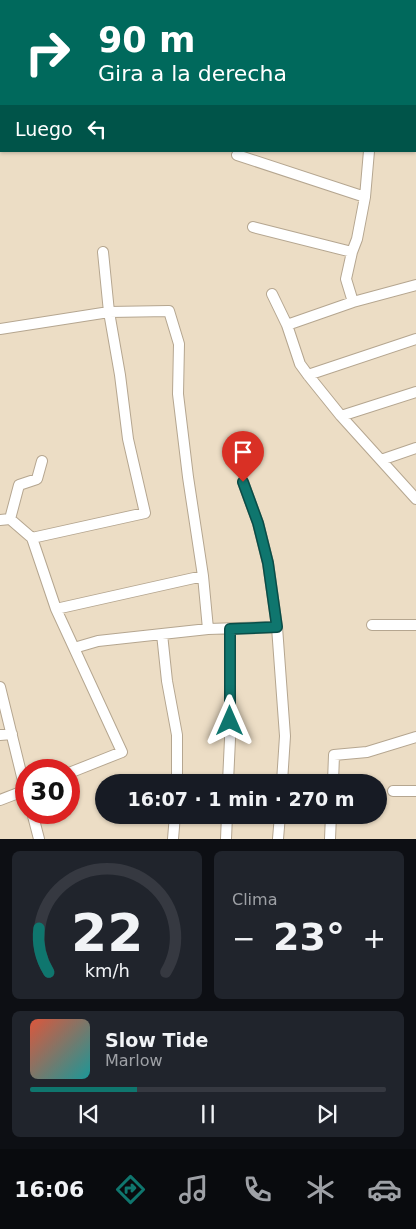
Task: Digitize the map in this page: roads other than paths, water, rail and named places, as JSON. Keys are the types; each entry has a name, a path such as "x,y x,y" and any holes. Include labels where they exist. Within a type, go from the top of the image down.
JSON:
{"street":[{"path":"353,302 346,279 357,239 365,197 369,152"},
{"path":"237,155 365,197"},
{"path":"253,227 352,252"},
{"path":"32,538 145,513 128,439 109,312 103,252"},
{"path":"287,325 353,302 416,285"},
{"path":"272,294 287,325 300,364 341,416 416,499"},
{"path":"0,329 109,312 169,311 179,344 178,394 203,576 208,629"},
{"path":"308,375 416,339"},
{"path":"341,416 416,392"},
{"path":"381,460 416,448"},
{"path":"42,461 37,479 19,484 5,519 32,538 56,609 122,752 80,769"},
{"path":"243,482 258,523 268,563 277,627 285,736 283,774"},
{"path":"56,609 203,576"},
{"path":"372,625 416,625"},
{"path":"74,648 98,641 208,629 277,627"},
{"path":"228,774 230,629"},
{"path":"162,634 167,681 177,735 177,774"},
{"path":"0,687 18,759"},
{"path":"0,735 12,734"},
{"path":"333,774 334,755 367,752 416,736"},
{"path":"393,791 416,791"},
{"path":"0,800 15,795"},
{"path":"35,824 39,839"},
{"path":"173,839 174,824"},
{"path":"226,839 227,824"},
{"path":"278,839 279,824"},
{"path":"330,839 331,824"}]}
